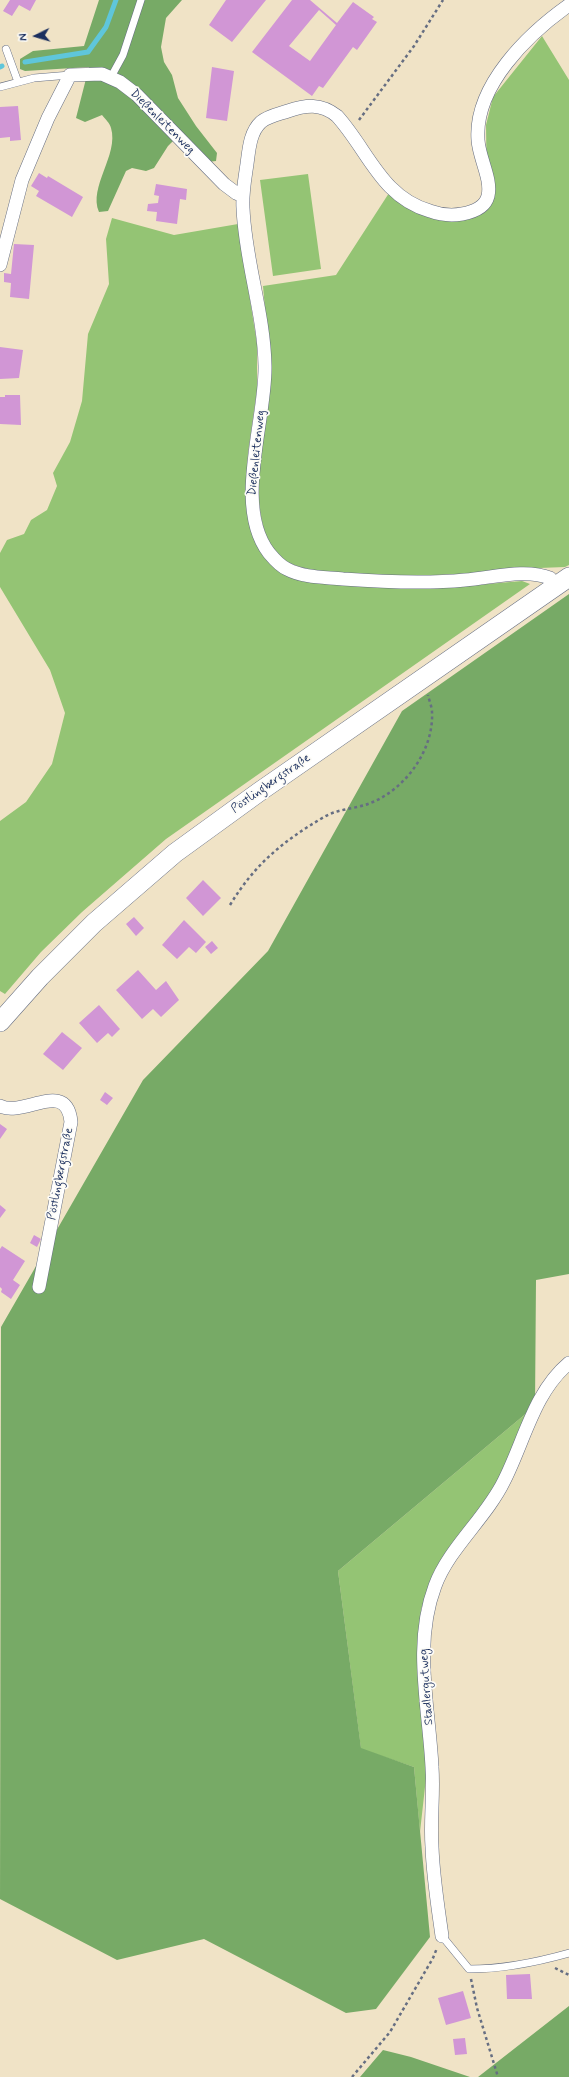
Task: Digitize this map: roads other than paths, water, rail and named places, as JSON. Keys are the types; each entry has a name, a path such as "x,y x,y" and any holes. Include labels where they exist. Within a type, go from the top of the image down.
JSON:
{"main road":[{"name":"Pöstlingbergstraße","path":"0,1022 40,977 94,923 175,853 562,581"}],"street":[{"name":"Dießenleitenweg","path":"562,581 532,574 434,582 326,578 302,574 287,569 277,562 268,552 261,540 253,507 253,472 264,391 265,367 261,320 244,219 243,196 250,144 254,132 265,120 299,108 315,106 332,112 350,131 384,182 407,201 424,210 447,215 469,213 478,209 486,201 488,191 480,154 478,133 480,117 488,94 502,70 514,54 544,25 569,5"},
{"name":"Dießenleitenweg","path":"70,75 94,74 111,77 120,82 137,95 224,184 236,193 243,196"},
{"path":"0,265 3,234 26,168 70,75"},
{"name":"Pöstlingbergstraße","path":"0,1106 10,1109 50,1101 60,1102 66,1106 70,1114 70,1122 39,1287"},
{"name":"Stadlergutweg","path":"442,1936 432,1848 433,1775 423,1653 424,1628 429,1604 442,1572 491,1504 504,1482 540,1399 557,1374 569,1363"}],"lane":[{"path":"111,77 123,55 141,0"},
{"path":"6,49 18,82"},
{"name":"Dießenleitenweg","path":"0,87 34,78 70,75"},
{"path":"442,1936 469,1968 481,1969 540,1961 569,1953"}],"waterway":[{"path":"25,62 88,52 106,27 116,0"}]}
